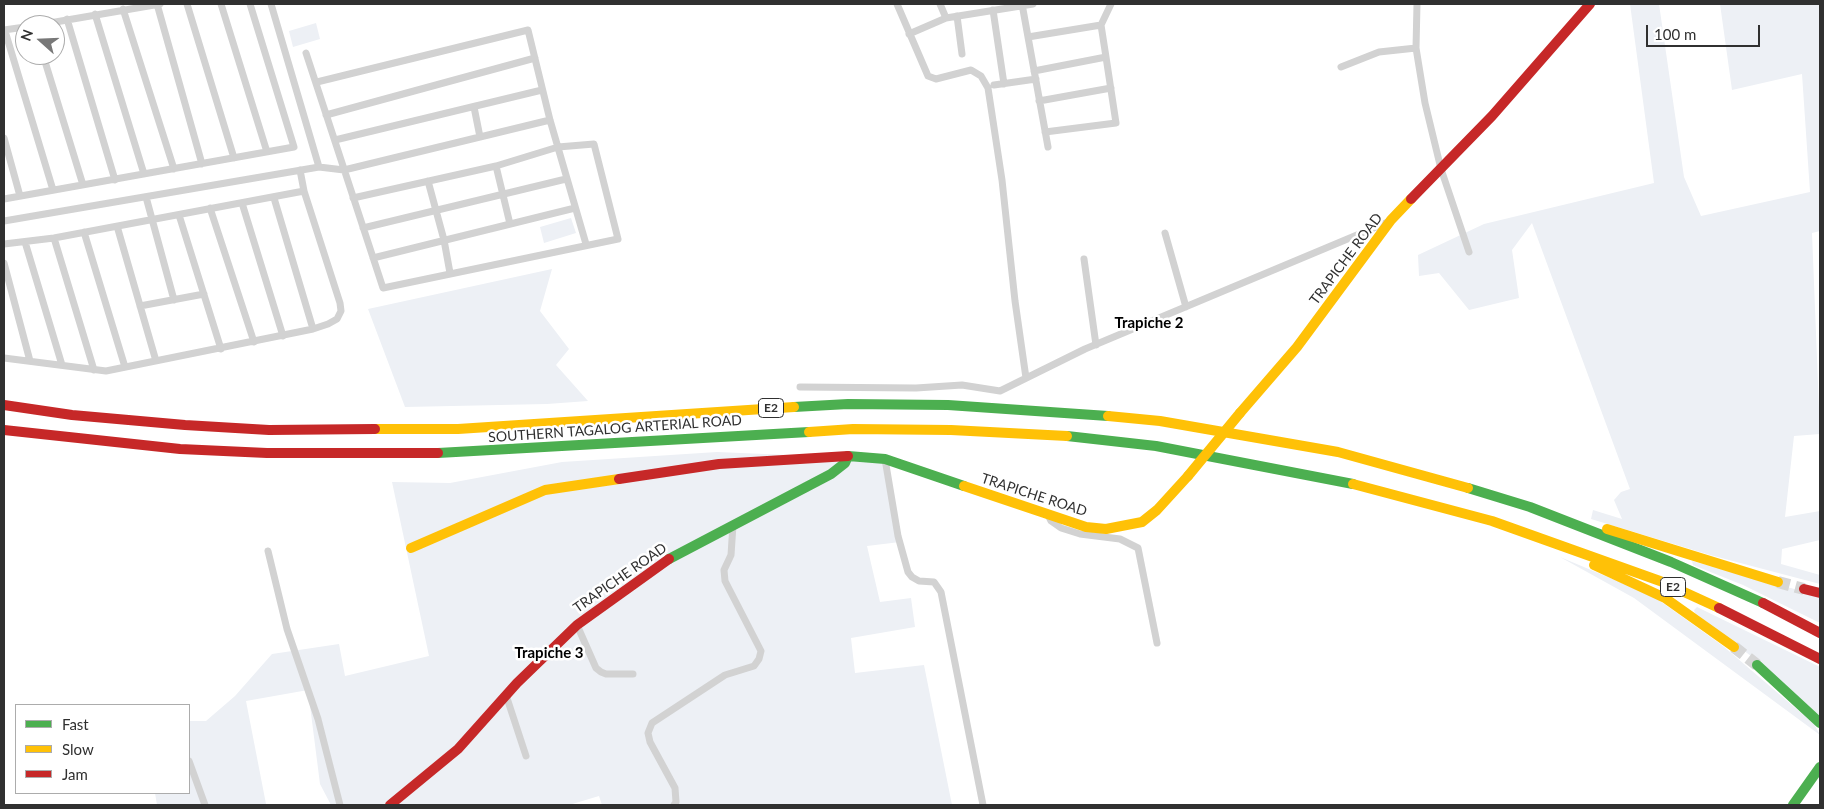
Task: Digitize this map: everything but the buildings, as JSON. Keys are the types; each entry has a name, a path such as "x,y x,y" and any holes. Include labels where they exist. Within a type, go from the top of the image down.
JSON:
{"main road":[{"name":"TRAPICHE ROAD","path":"390,805 458,749 506,695 576,626 668,559 831,474 845,463 848,456 885,459 1086,527 1106,529 1142,522 1157,510 1188,476 1297,347 1391,220 1492,116 1589,4"},
{"name":"SOUTHERN TAGALOG ARTERIAL ROAD","path":"4,405 72,415 269,430 458,429 713,410 848,404 948,405 1060,411 1160,421 1338,452 1427,475 1530,507 1671,562 1766,605 1820,633"},
{"name":"SOUTHERN TAGALOG ARTERIAL ROAD","path":"4,430 62,438 180,449 267,453 460,453 853,429 951,430 1058,436 1156,446 1332,478 1417,499 1519,530 1660,581 1759,627 1820,660"},
{"path":"411,548 546,490 720,464 848,456"},
{"path":"1530,507 1778,582"},
{"path":"1519,530 1665,598 1734,647"},
{"path":"1804,589 1820,593"},
{"path":"1757,665 1820,723"},
{"path":"1798,803 1820,767"}],"street":[{"path":"115,180 67,19 158,4 202,164"},
{"path":"187,4 234,158"},
{"path":"221,4 267,152"},
{"path":"4,199 267,152 289,150 294,147 250,4"},
{"path":"271,4 319,167"},
{"path":"897,4 928,76 936,79 971,70 981,76 988,88 1002,180 1015,301 1026,378"},
{"path":"940,4 946,18"},
{"path":"910,34 946,18 1032,4"},
{"path":"1045,132 1116,123 1100,25 1111,4"},
{"path":"1417,4 1416,48 1426,103 1441,169 1469,252"},
{"path":"1022,5 1048,147"},
{"path":"123,9 174,169"},
{"path":"993,10 1004,84"},
{"path":"95,14 144,174"},
{"path":"957,16 962,54"},
{"path":"1028,37 1100,25"},
{"path":"4,30 53,190"},
{"path":"316,82 528,30 550,120 586,244"},
{"path":"1341,67 1379,52 1416,48"},
{"path":"306,53 326,116 335,140 353,198 383,288 586,244 618,239 594,144 558,147 496,166 353,198"},
{"path":"994,85 1106,57"},
{"path":"326,116 535,58"},
{"path":"46,65 83,185"},
{"path":"1040,101 1111,88"},
{"path":"335,140 542,90"},
{"path":"474,107 480,137"},
{"path":"4,221 319,167 344,170 550,120"},
{"path":"4,138 20,196"},
{"path":"496,166 510,224"},
{"path":"4,358 106,372 283,336 328,324 337,319 341,311 340,303 304,191 300,170"},
{"path":"363,228 566,178"},
{"path":"428,181 437,210 450,273"},
{"path":"4,244 54,238 304,191"},
{"path":"146,197 174,300"},
{"path":"274,198 312,329"},
{"path":"242,203 283,336"},
{"path":"210,208 254,342"},
{"path":"373,258 575,208"},
{"path":"179,215 220,349"},
{"path":"800,388 916,388 962,385 1000,391 1096,345 1391,220"},
{"path":"117,226 156,361"},
{"path":"84,232 125,367"},
{"path":"1165,233 1186,308"},
{"path":"54,238 94,370"},
{"path":"25,242 62,365"},
{"path":"1084,259 1096,345"},
{"path":"4,263 30,361"},
{"path":"140,306 204,294"},
{"path":"885,459 898,536 908,572 912,577 934,582 941,592 983,805"},
{"path":"1048,515 1051,521 1061,528 1080,534 1120,539 1138,548 1157,644"},
{"path":"674,805 676,802 675,788 650,742 648,733 652,723 725,675 754,666 761,651 725,581 724,570 731,555 733,525"},
{"path":"268,551 287,629 318,719 340,805"},
{"path":"576,626 596,668 600,672 606,674 633,674"},
{"path":"506,695 526,756"},
{"path":"190,764 205,805"}],"shaded area":[{"path":"1630,4 1659,4 1684,177 1701,216 1810,192 1802,74 1732,90 1720,4 1820,4 1820,231 1812,233 1820,434 1794,436 1785,517 1820,511 1820,540 1782,549 1781,564 1820,575 1820,584 1710,555 1591,519 1593,510 1622,519 1614,500 1621,492 1630,489 1532,223 1512,250 1519,298 1469,310 1439,273 1419,276 1418,255 1484,224 1654,183"},
{"path":"316,23 320,39 293,47 289,31"},
{"path":"571,218 576,233 544,243 540,227"},
{"path":"552,269 540,311 569,349 556,365 588,401 547,404 405,407 368,309"},
{"path":"717,452 885,459 900,542 867,546 880,602 911,598 915,627 851,638 855,673 924,665 952,805 602,805 599,796 569,805 331,805 320,784 308,690 246,701 266,804 157,805 155,794 190,794 190,721 206,721 235,696 272,654 339,644 345,676 429,656 392,482 450,483 562,462"},
{"path":"1560,557 1653,596 1723,646 1814,724 1820,735 1634,598"},
{"path":"1692,561 1820,596 1820,623 1743,585 1693,565"},
{"path":"1697,607 1820,667 1820,716 1760,663 1695,613 1694,610"}],"tunnel":[{"path":"1778,582 1804,589"},
{"path":"1734,647 1757,665"}],"traffic: fast":[{"path":"794,407 848,404 948,405 1108,416"},
{"path":"438,453 809,432"},
{"path":"1067,436 1156,446 1353,484"},
{"path":"669,559 831,474 845,463 848,456 885,459 964,486"},
{"path":"1468,488 1530,507 1671,562 1763,603"},
{"path":"1757,665 1820,723"},
{"path":"1793,805 1820,767"}],"traffic: slow":[{"path":"1240,413 1297,347 1391,220 1411,199"},
{"path":"375,429 458,429 794,407"},
{"path":"1188,476 1240,413"},
{"path":"1108,416 1160,421 1338,452 1468,488"},
{"path":"809,432 853,429 951,430 1067,436"},
{"path":"964,486 1086,527 1106,529 1142,522 1157,510 1188,476"},
{"path":"411,548 545,490 619,479"},
{"path":"1353,484 1492,521 1660,581 1719,608"},
{"path":"1607,529 1778,582"},
{"path":"1594,565 1665,598 1734,647"}],"traffic: jam":[{"path":"1411,199 1492,116 1590,4"},
{"path":"4,405 72,415 185,425 269,430 375,429"},
{"path":"4,430 180,449 267,453 438,453"},
{"path":"619,479 719,464 848,456"},
{"path":"390,805 458,749 517,683 577,625 669,559"},
{"path":"1804,589 1820,593"},
{"path":"1763,603 1820,633"},
{"path":"1719,608 1820,659"}],"district":[{"name":"Trapiche 2","path":"1149,323"},
{"name":"Trapiche 3","path":"549,653"}]}
